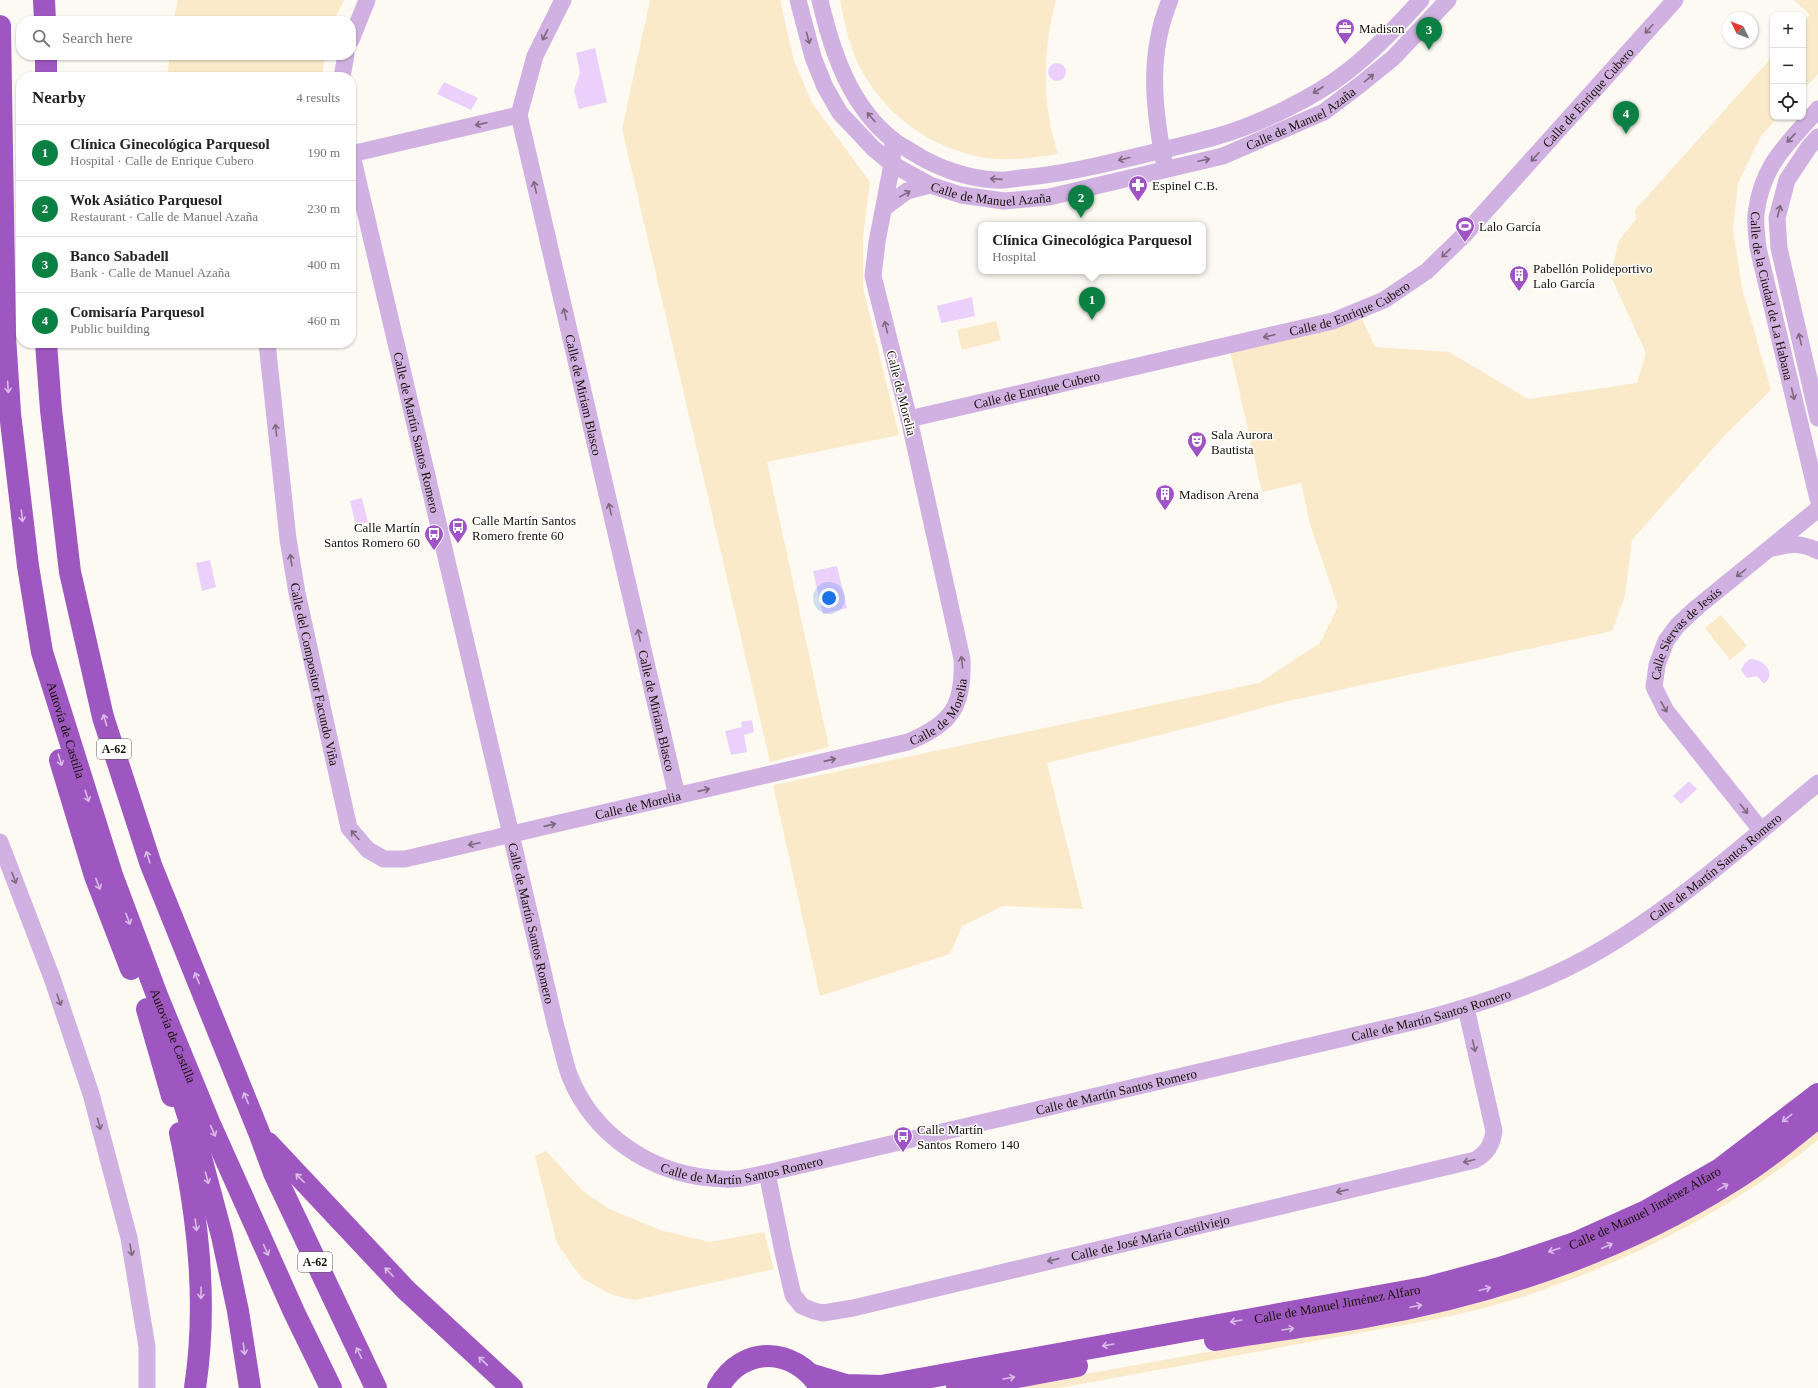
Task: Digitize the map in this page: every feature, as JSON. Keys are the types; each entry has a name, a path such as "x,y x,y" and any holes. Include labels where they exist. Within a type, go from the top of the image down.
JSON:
{"highway":[{"path":"44,0 45,16"},
{"name":"Autovía de Castilla","path":"0,26 5,344 10,413 28,566 42,652 112,875 161,1005 209,1122 294,1312 331,1388"},
{"path":"46,60 46,72"},
{"name":"A-62","path":"46,348 51,410 70,572 103,717 151,865 274,1173 376,1388"},
{"path":"42,652 59,756 95,876 178,1082 204,1168 222,1236 238,1311 250,1388"},
{"path":"148,1009 173,1097 190,1180 200,1254 200,1362 196,1388"},
{"name":"Calle de Manuel Jiménez Alfaro","path":"817,1382 881,1386 1429,1287 1500,1268 1576,1243 1646,1211 1720,1169 1818,1094"},
{"name":"Calle de Manuel Jiménez Alfaro","path":"957,1388 1222,1339 1365,1317 1447,1300 1521,1280 1588,1255 1663,1221 1731,1182 1778,1149 1818,1117"},
{"path":"260,1135 406,1290 512,1388"},
{"path":"718,1388 723,1378 736,1367 751,1359 767,1356 789,1360 800,1364 817,1382"}],"street":[{"path":"356,28 367,0"},
{"name":"Calle de Miriam Blasco","path":"563,0 535,56 519,115 677,796"},
{"name":"Calle de Manuel Azaña","path":"798,0 813,57 825,87 840,112 853,128 892,164 930,185 961,195 1004,201 1049,197 1223,156 1324,112 1362,84 1393,58 1448,0"},
{"name":"Calle de Manuel Azaña","path":"820,0 828,37 843,75 864,109 893,140 927,161 954,172 997,180 1044,177 1110,163 1226,133 1250,124 1306,98 1348,71 1381,42 1421,0"},
{"path":"1166,169 1156,113 1154,70 1156,46 1163,16 1170,0"},
{"name":"Calle de Enrique Cubero","path":"909,419 1333,321 1384,300 1427,271 1464,235 1675,0"},
{"path":"343,72 345,60"},
{"name":"Calle de la Ciudad de La Habana","path":"1818,109 1784,146 1773,161 1763,182 1756,215 1758,248 1818,499"},
{"path":"356,152 519,115"},
{"name":"Calle de la Ciudad de La Habana","path":"1818,137 1809,147 1787,180 1777,218 1778,248 1818,418"},
{"name":"Calle de Morelia","path":"512,835 908,742 930,732 943,722 953,710 961,690 963,678 962,659 909,419 873,276 877,242 892,164 893,140"},
{"name":"Calle de Martín Santos Romero","path":"356,174 556,1027 570,1076 589,1110 602,1127 644,1158 663,1168 690,1176 731,1180 768,1173 1413,1022 1466,1008 1525,987 1603,949 1661,911 1818,783"},
{"path":"884,208 907,192 930,185"},
{"name":"Calle del Compositor Facundo Viña","path":"267,348 288,539 297,593 349,828 368,850 384,859 405,859 512,835"},
{"name":"Calle Siervas de Jesús","path":"1761,830 1666,711 1654,687 1657,665 1666,641 1677,626 1695,609 1812,514 1813,477"},
{"name":"Calle Siervas de Jesús","path":"1771,548 1802,544 1818,551"},
{"path":"0,842 52,978 91,1094 128,1238 147,1347 147,1388"},
{"name":"Calle de José María Castilviejo","path":"768,1173 782,1252 793,1294 802,1306 822,1313 853,1308 921,1292 1475,1160 1485,1154 1492,1142 1494,1131 1466,1008"}],"shaded area":[{"path":"178,0 344,0 336,16 174,16"},
{"path":"650,0 780,0 794,61 812,103 870,182 863,238 863,288 899,435 767,462 829,747 770,762 622,129"},
{"path":"840,0 1056,0 1047,47 1046,95 1050,126 1058,154 1022,159 985,158 947,147 930,139 915,129 900,118 887,105 865,76 856,59 851,45"},
{"path":"1794,0 1818,0 1818,74 1806,87 1806,20 1810,15"},
{"path":"595,48 607,102 579,109 574,91 580,72 576,53"},
{"path":"1770,59 1770,120 1775,120 1761,136 1738,183 1733,229 1742,288 1771,390 1724,436 1632,540 1625,595 1612,631 1279,703 1223,719 1047,763 1083,909 1003,906 962,926 950,954 820,996 773,785 1259,683 1320,643 1338,607 1310,524 1301,483 1262,492 1229,346 1362,319 1375,347 1449,352 1528,399 1637,383 1646,353 1611,277 1618,242 1636,219 1635,210"},
{"path":"169,60 324,60 323,72 168,72"},
{"path":"1057,63 1063,66 1066,72 1063,78 1057,81 1051,78 1048,72 1051,66"},
{"path":"444,82 478,98 471,110 437,94"},
{"path":"972,297 975,316 941,323 937,306"},
{"path":"996,321 1001,340 962,350 957,330"},
{"path":"362,498 368,522 356,526 350,501"},
{"path":"210,560 216,587 202,591 196,563"},
{"path":"837,566 847,608 823,614 813,571"},
{"path":"1721,615 1747,646 1730,660 1705,628"},
{"path":"1750,659 1763,663 1769,670 1768,679 1765,683 1763,683 1757,676 1747,678 1741,670 1745,663"},
{"path":"752,720 754,732 744,735 747,752 731,755 725,731 742,727 741,722"},
{"path":"1689,781 1697,789 1681,804 1673,796"},
{"path":"1818,1128 1818,1140 1785,1165 1715,1211 1641,1250 1603,1267 1525,1296 1477,1310 1429,1320 1059,1388 1007,1388 1352,1326"},
{"path":"546,1151 583,1191 609,1209 663,1231 710,1242 764,1232 774,1269 635,1300 612,1295 583,1279 557,1243 535,1156"}],"place":[{"name":"Madison","path":"1345,45"},
{"name":"Banco Sabadell","path":"1429,50"},
{"name":"Comisaría Parquesol","path":"1626,134"},
{"name":"Espinel C.B.","path":"1138,202"},
{"name":"Wok Asiático Parquesol","path":"1081,218"},
{"name":"Lalo García","path":"1465,243"},
{"name":"Pabellón Polideportivo Lalo García","path":"1519,292"},
{"name":"Clínica Ginecológica Parquesol","path":"1092,320"},
{"name":"Sala Aurora Bautista","path":"1197,458"},
{"name":"Madison Arena","path":"1165,511"},
{"name":"Calle Martín Santos Romero frente 60","path":"458,544"},
{"name":"Calle Martín Santos Romero 60","path":"434,551"},
{"name":"Calle Martín Santos Romero 140","path":"903,1153"}]}
